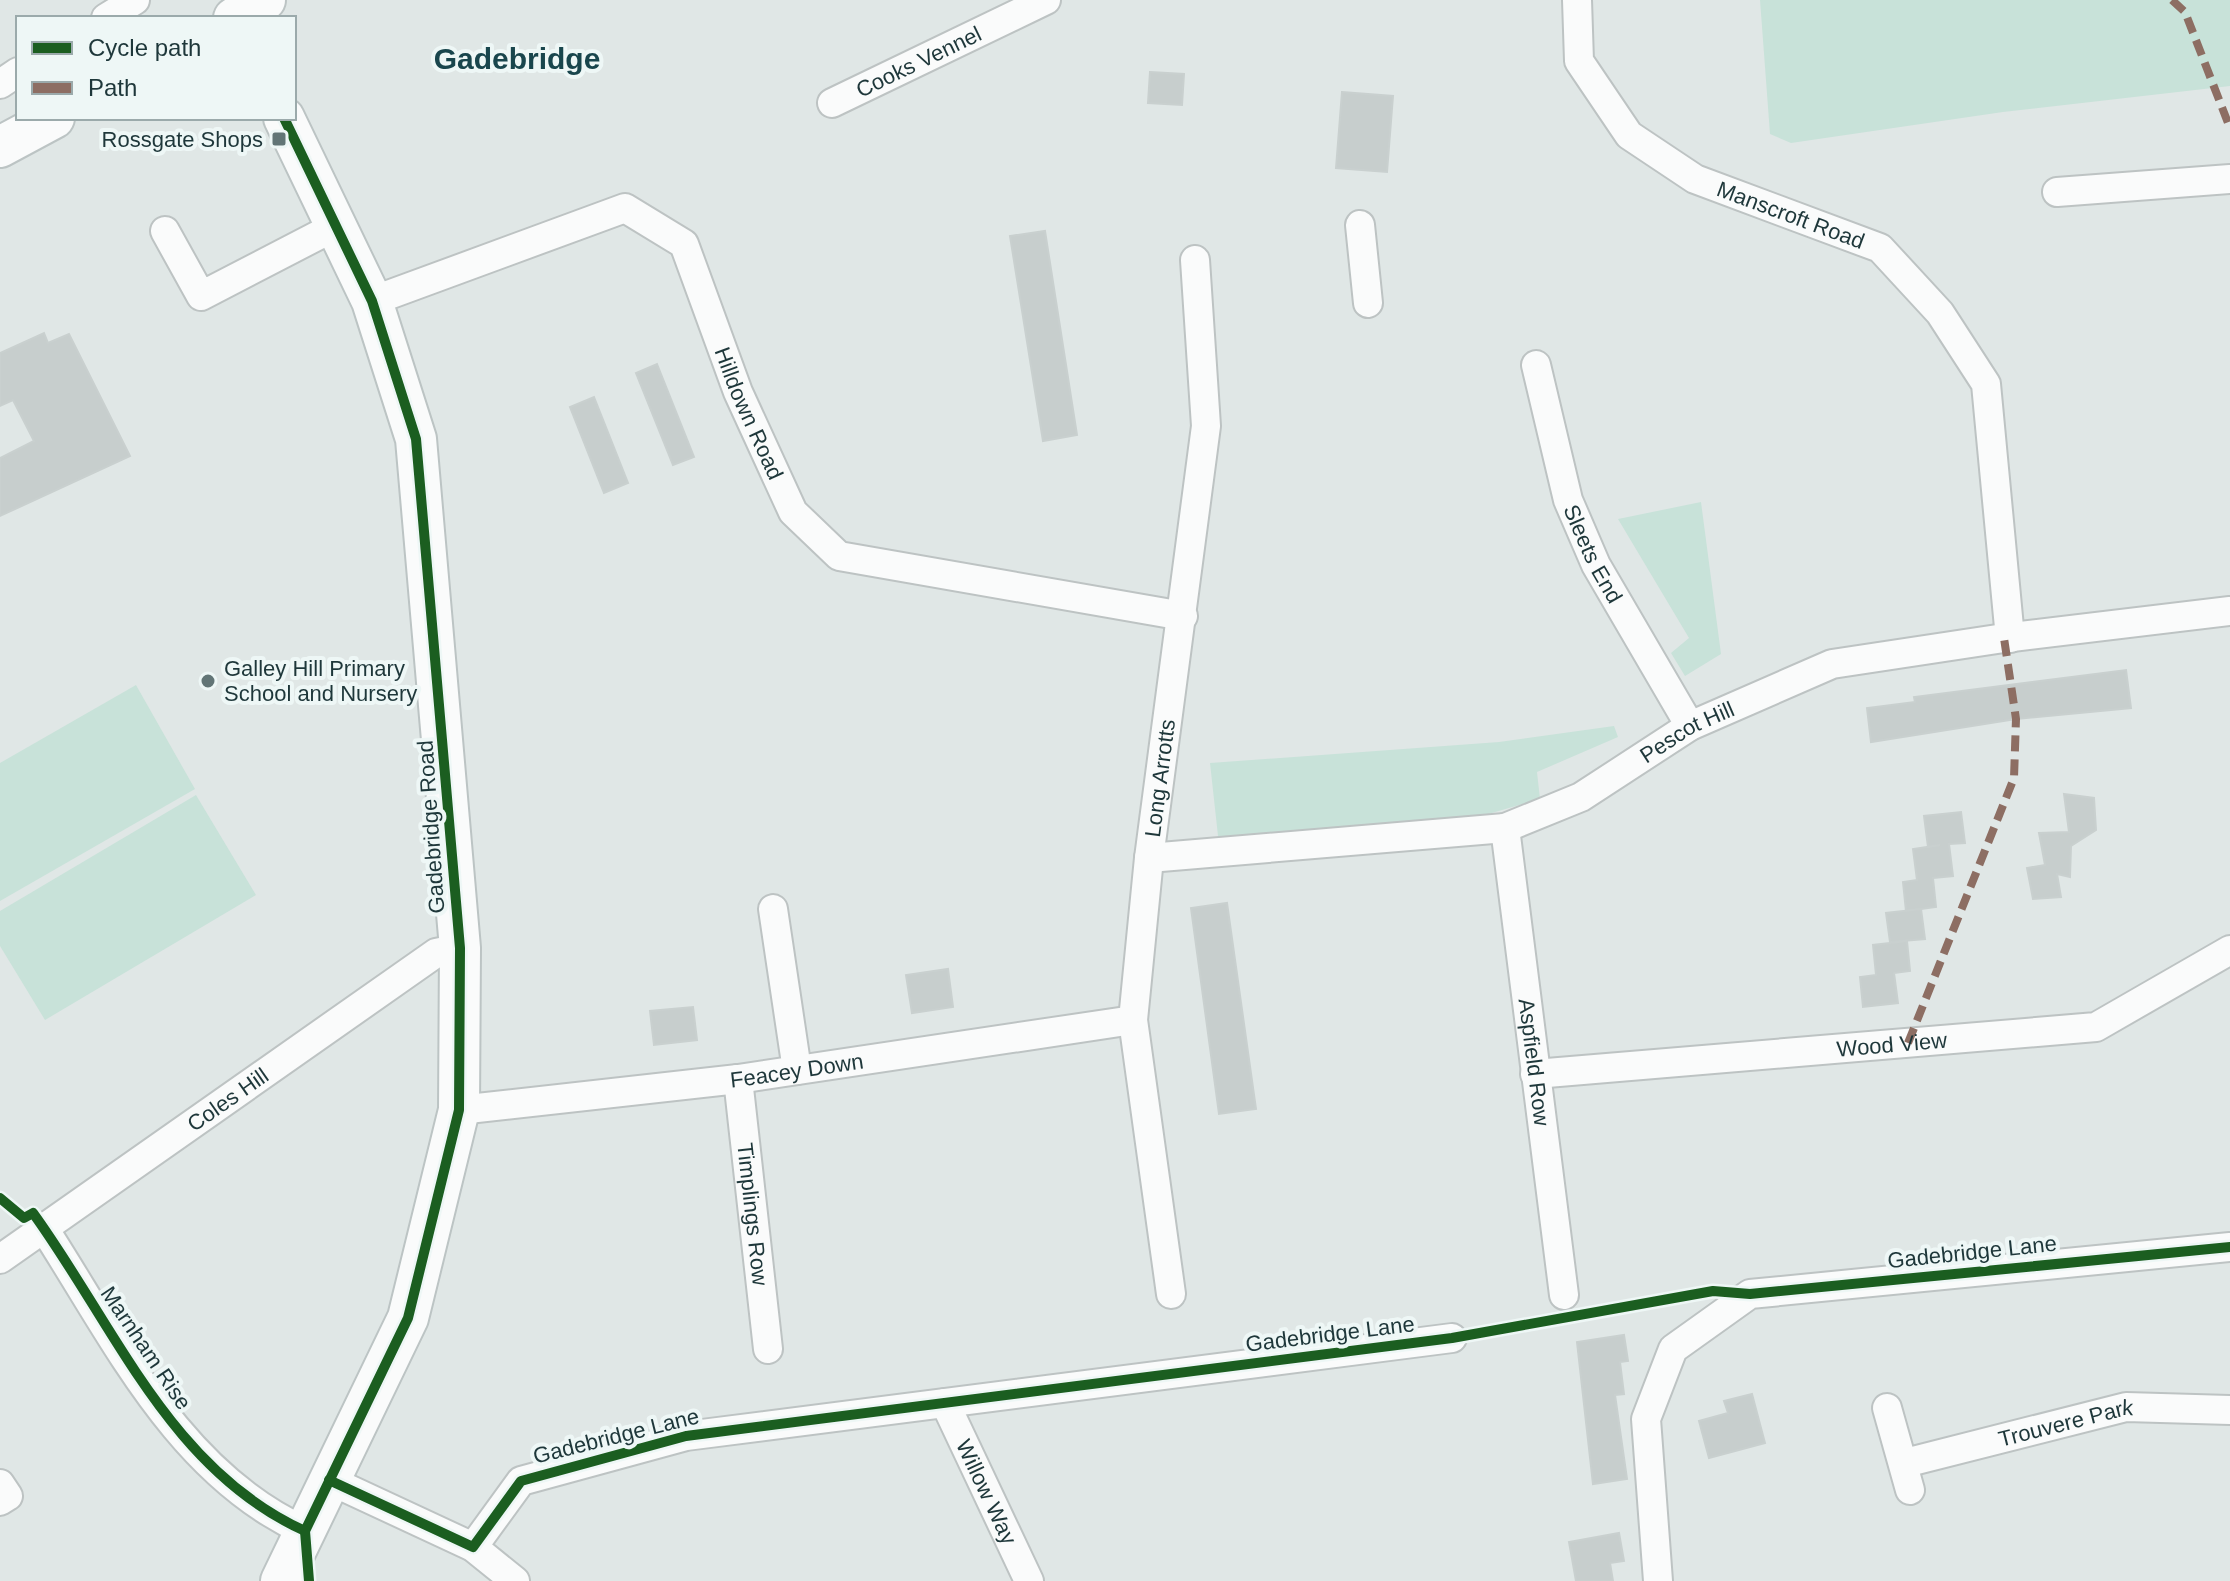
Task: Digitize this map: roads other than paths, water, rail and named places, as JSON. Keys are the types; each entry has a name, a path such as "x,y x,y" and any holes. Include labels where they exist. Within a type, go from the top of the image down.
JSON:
{"street":[{"path":"109,16 135,0"},
{"path":"237,16 265,0"},
{"name":"Cooks Vennel","path":"832,103 1046,0"},
{"name":"Manscroft Road","path":"1577,0 1579,61 1629,135 1695,179 1880,248 1940,313 1986,384 2010,638"},
{"path":"1,142 50,120"},
{"name":"Gadebridge Road","path":"281,1581 408,1318 459,1110 460,948 416,439 372,301 285,120"},
{"path":"2057,192 2230,179"},
{"name":"Hilldown Road","path":"372,301 625,208 684,244 738,392 793,512 839,556 1183,616"},
{"path":"165,231 201,296 338,225"},
{"path":"1360,225 1368,303"},
{"name":"Long Arrotts","path":"1171,1294 1133,1020 1149,858 1206,426 1195,260"},
{"name":"Sleets End","path":"1536,365 1568,500 1596,565 1690,726"},
{"name":"Pescot Hill","path":"1149,858 1505,828 1581,797 1690,726 1832,664 2230,611"},
{"name":"Aspfield Row","path":"1505,828 1564,1295"},
{"path":"773,909 797,1070"},
{"name":"Coles Hill","path":"0,1259 436,953 460,948"},
{"name":"Wood View","path":"1535,1074 2096,1027 2230,950"},
{"name":"Feacey Down","path":"459,1110 738,1079 1133,1020"},
{"name":"Timplings Row","path":"738,1079 768,1349"},
{"name":"Marnham Rise","path":"45,1230 159,1409 214,1472 289,1524 305,1531"},
{"name":"Gadebridge Lane","path":"1658,1581 1646,1419 1673,1349 1750,1294 2230,1247"},
{"name":"Gadebridge Lane","path":"473,1547 521,1481 686,1436 1452,1338"},
{"name":"Willow Way","path":"945,1403 1029,1581"},
{"name":"Trouvere Park","path":"1887,1408 1908,1476 2126,1407 2230,1410"},
{"path":"329,1480 473,1547 515,1581"},
{"path":"0,1484 8,1496 0,1501"}],"place":[{"name":"Rossgate Shops","path":"279,139"},
{"name":"Galley Hill Primary School and Nursery","path":"208,681"}],"district":[{"name":"Gadebridge","path":"517,58"}]}
